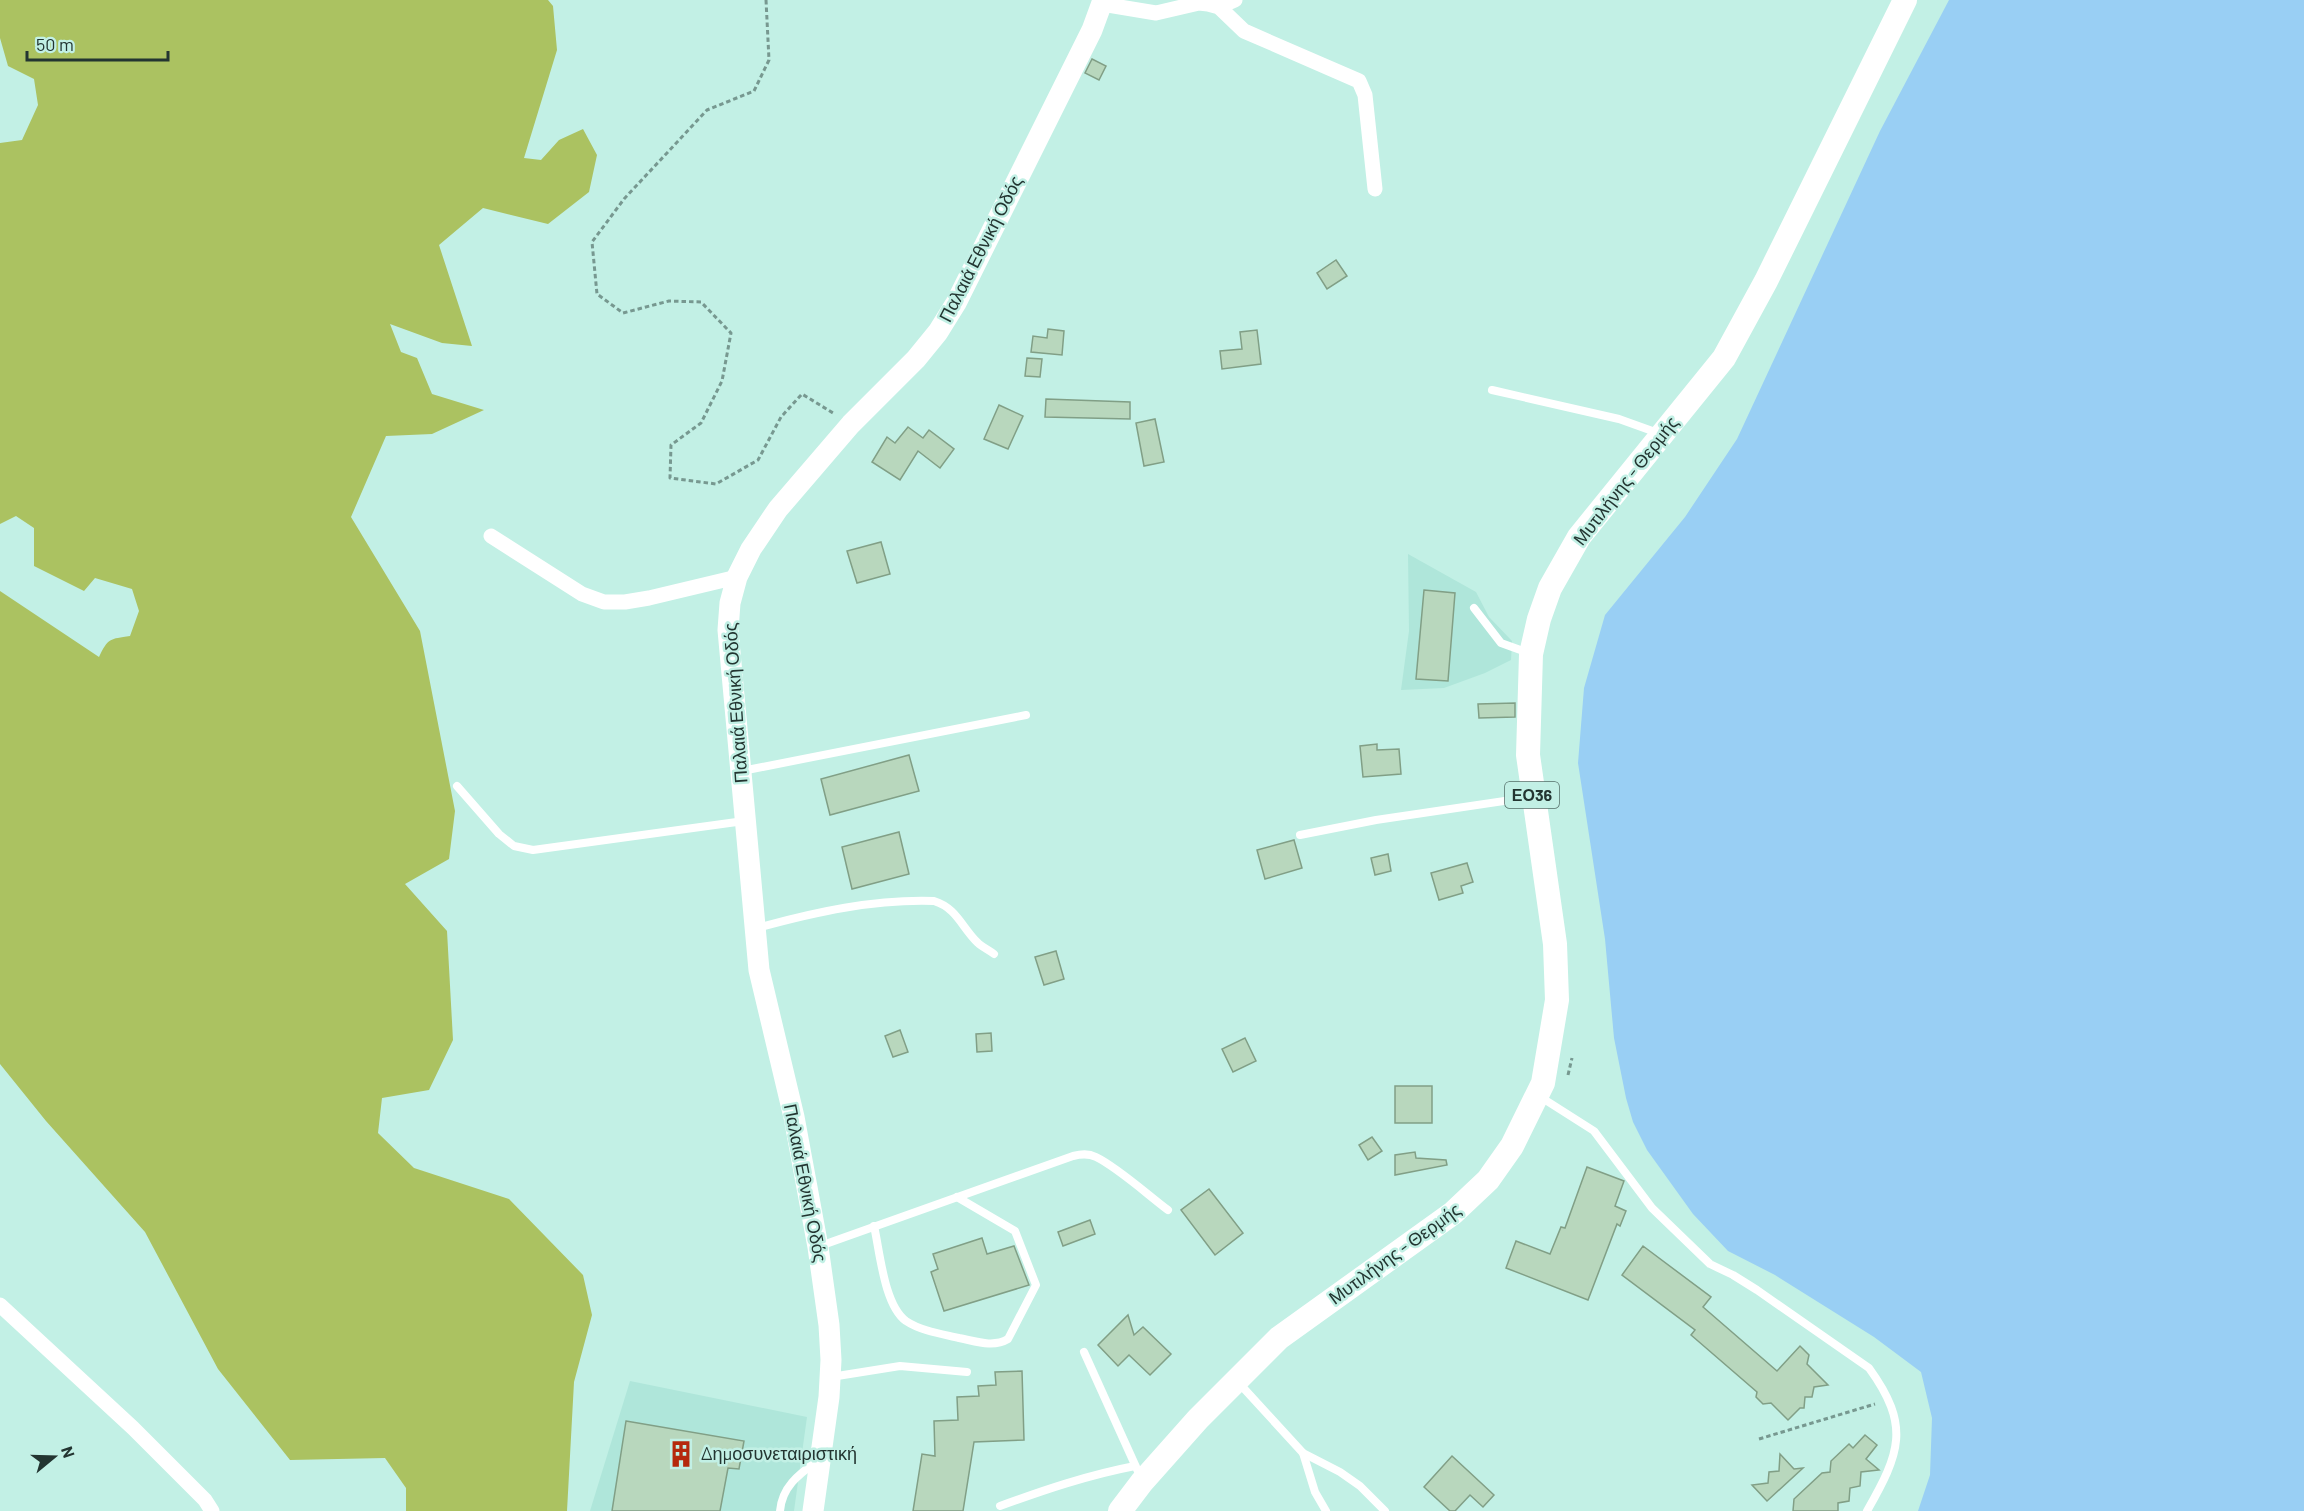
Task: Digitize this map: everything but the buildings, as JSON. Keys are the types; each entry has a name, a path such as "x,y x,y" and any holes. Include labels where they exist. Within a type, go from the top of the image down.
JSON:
{"main road":[{"name":"Μυτιλήνης - Θερμής","path":"1120,1511 1139,1474 1279,1338 1454,1213 1488,1180 1512,1146 1543,1083 1557,1000 1555,944 1528,755 1531,654 1539,619 1550,588 1579,537 1724,358 1766,281 1905,0"},
{"name":"Παλαιά Εθνική Οδός","path":"813,1511 830,1377 829,1325 818,1247 794,1117 759,969 728,630 730,603 737,577 778,509 850,424 916,359 938,332 956,303 1092,30 1103,2"}],"street":[{"path":"1219,7 1235,0"},
{"path":"1103,2 1138,12 1156,13 1199,3 1219,7 1244,31 1359,81 1365,95 1375,189"},
{"path":"491,536 582,594 604,602 625,602 649,598 737,577"},
{"path":"0,1305 133,1428 205,1500 212,1511"}],"lane":[{"path":"1492,390 1619,419 1662,434"},
{"path":"1474,608 1501,642 1531,654"},
{"path":"741,772 1026,715"},
{"path":"457,786 499,834 514,846 533,850 745,821"},
{"path":"1300,835 1376,820 1533,797"},
{"path":"755,929 855,905 934,901 946,904 955,912 979,944 994,954"},
{"path":"1538,1095 1594,1131 1652,1208 1710,1264 1757,1290 1869,1368 1882,1386 1894,1412 1897,1433 1895,1455 1887,1477 1867,1511"},
{"path":"818,1247 1073,1156 1085,1154 1096,1157 1110,1166 1168,1210"},
{"path":"874,1226 889,1294 900,1315 909,1322 937,1333 984,1343 1002,1343 1008,1339 1036,1285 1015,1231 957,1197"},
{"path":"1000,1506 1107,1472 1139,1474 1084,1352"},
{"path":"830,1377 900,1366 967,1372"},
{"path":"1237,1381 1303,1453 1340,1472 1360,1486 1385,1511"},
{"path":"1303,1453 1315,1492 1326,1511"},
{"path":"780,1511 781,1500 787,1487 820,1458"}],"path":[{"path":"766,0 769,60 754,91 707,110 624,199 592,242 597,294 623,313 669,301 701,302 730,333 722,381 701,423 671,445 670,478 716,484 758,460 782,417 802,394 850,424"},
{"path":"1760,1438 1888,1400"}],"shaded area":[{"path":"1949,0 2304,0 2304,1511 1918,1511 1930,1475 1932,1418 1921,1372 1874,1337 1775,1275 1728,1251 1693,1214 1647,1150 1633,1122 1626,1098 1614,1038 1605,939 1578,763 1584,688 1605,615 1685,517 1737,439 1880,131"},
{"path":"1408,554 1476,592 1489,617 1512,641 1511,660 1485,673 1444,688 1401,690 1409,631"},
{"path":"630,1381 807,1417 794,1511 590,1511"}],"green space":[{"path":"0,0 548,0 553,6 557,50 524,158 541,160 559,140 583,129 597,155 589,192 548,224 483,208 439,245 472,346 442,343 390,324 401,352 417,358 432,394 484,410 432,434 386,436 351,517 420,631 455,811 449,859 405,884 447,931 453,1040 429,1090 382,1098 378,1133 414,1168 509,1199 583,1275 592,1315 574,1382 567,1511 406,1511 406,1488 385,1458 290,1460 218,1369 145,1232 46,1121 0,1064 0,591 99,657 110,640 130,636 139,611 132,589 95,578 84,591 34,566 34,528 16,516 0,524 0,143 22,140 38,105 34,79 8,66 0,38"}],"place":[{"name":"Δημοσυνεταιριστική","path":"681,1454"}]}
